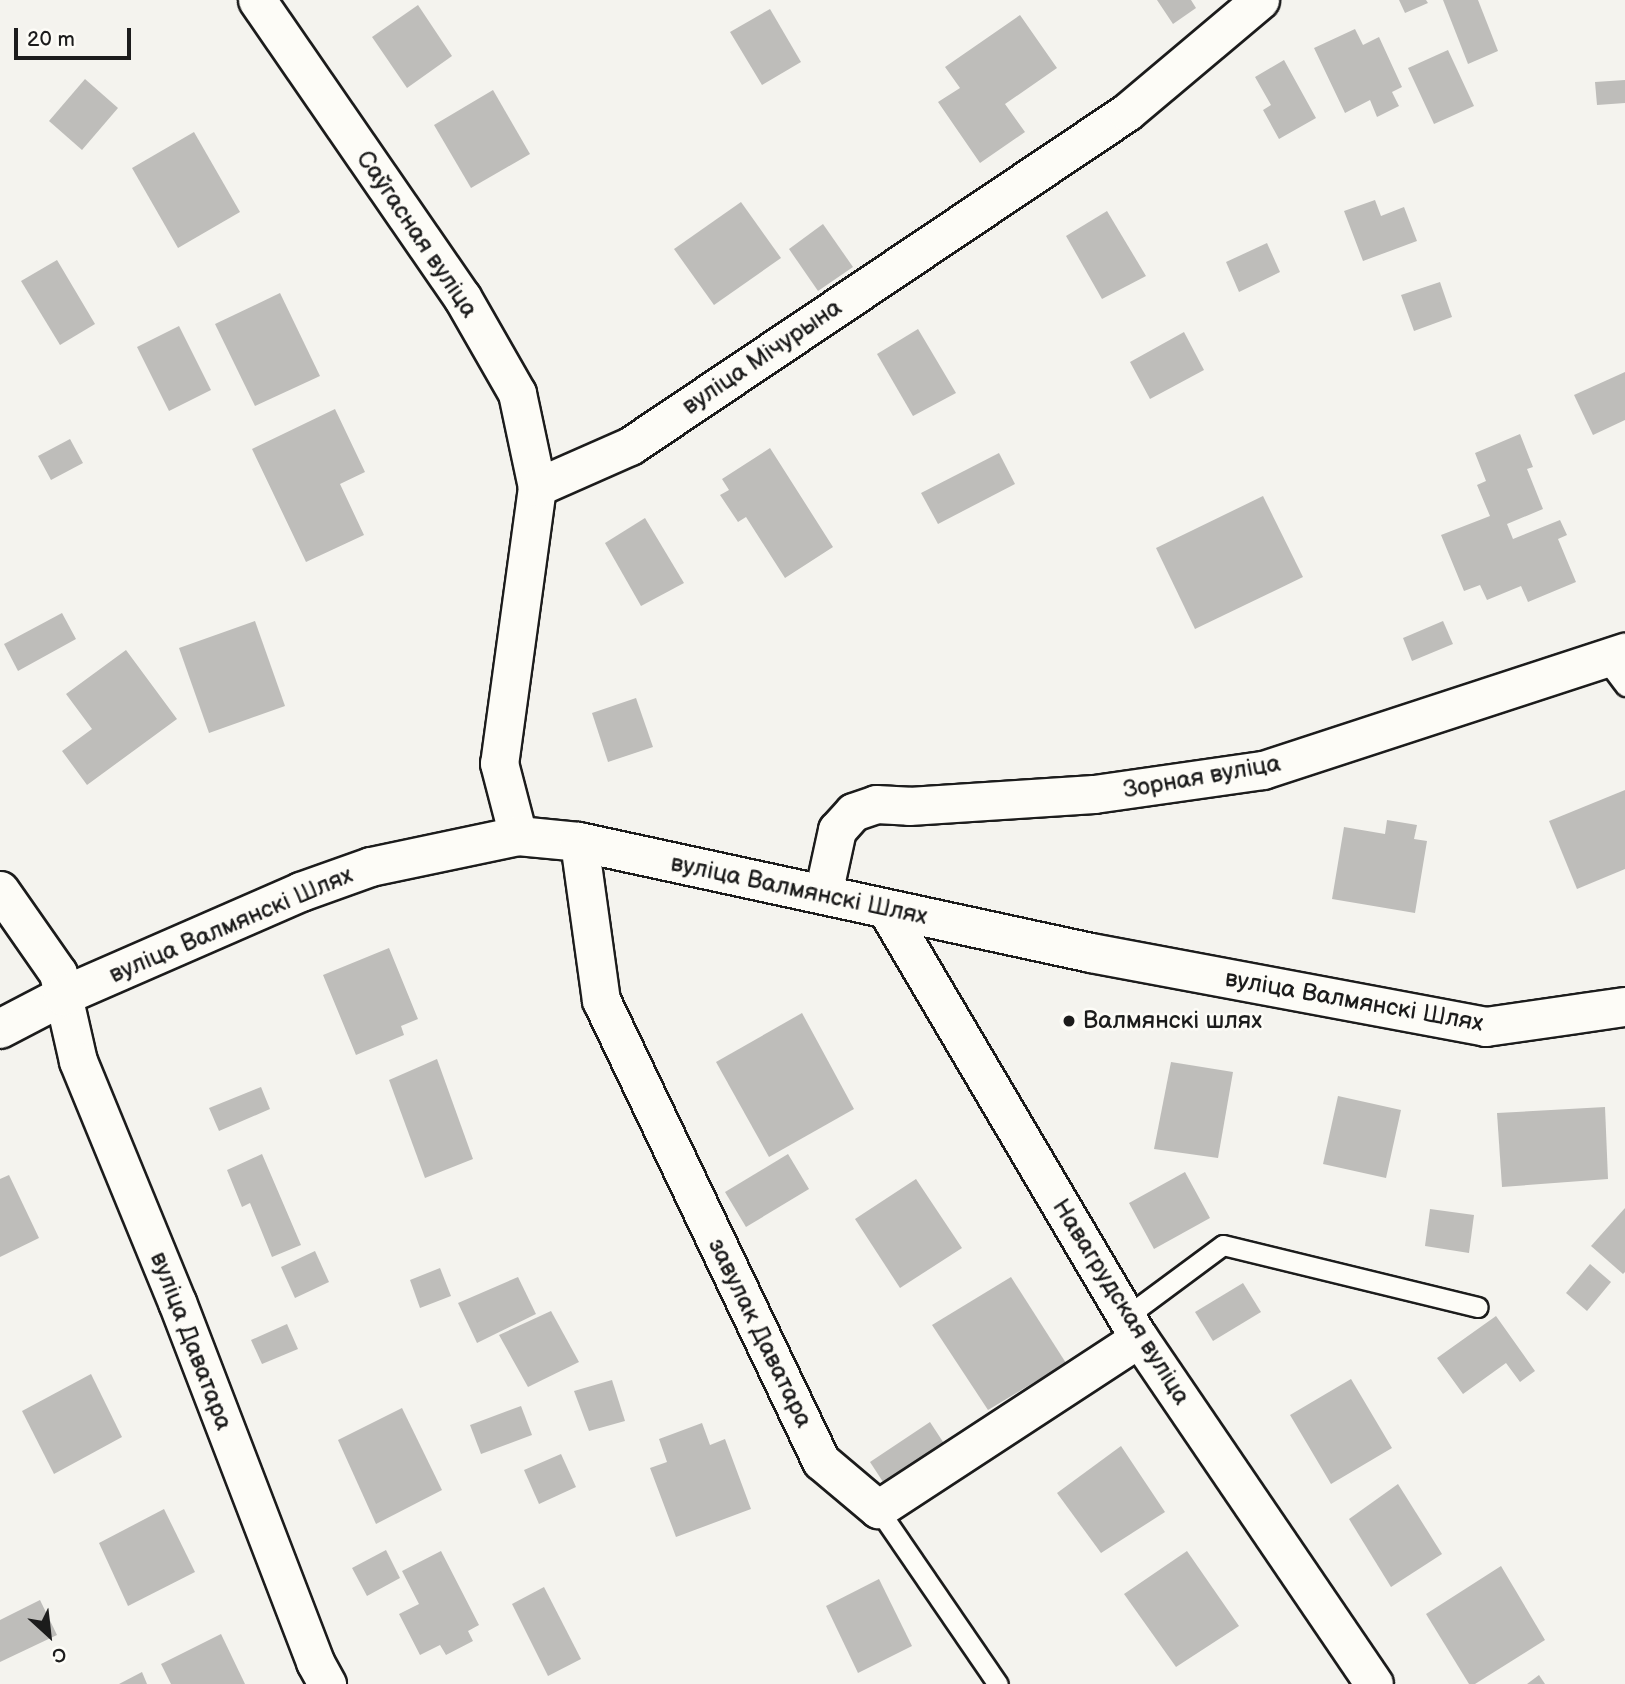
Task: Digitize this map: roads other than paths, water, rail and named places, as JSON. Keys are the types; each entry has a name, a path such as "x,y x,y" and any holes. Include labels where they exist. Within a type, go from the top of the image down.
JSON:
{"main road":[{"name":"вуліца Валмянскі Шлях","path":"0,1028 62,996 301,892 359,871 518,836 579,842 1091,953 1486,1027 1625,1007"}],"street":[{"name":"Саўгасная вуліца","path":"257,0 462,297 517,393 537,487"},
{"name":"вуліца Мічурына","path":"537,487 631,446 1127,112 1260,0"},
{"path":"518,836 499,763 537,487"},
{"name":"Зорная вуліца","path":"823,894 838,830 853,811 876,804 909,806 1094,794 1263,770 1619,665"},
{"name":"завулак Даватара","path":"579,842 601,1000 821,1461 878,1509"},
{"name":"вуліца Даватара","path":"0,890 58,973 78,1061 177,1302 315,1662 327,1684"},
{"name":"Навагрудская вуліца","path":"886,909 1133,1327 1374,1684"},
{"path":"878,1509 1133,1327"}],"lane":[{"path":"1133,1327 1223,1245 1478,1307"},
{"path":"878,1509 998,1684"}],"place":[{"name":"Валмянскі шлях","path":"1069,1021"}]}
